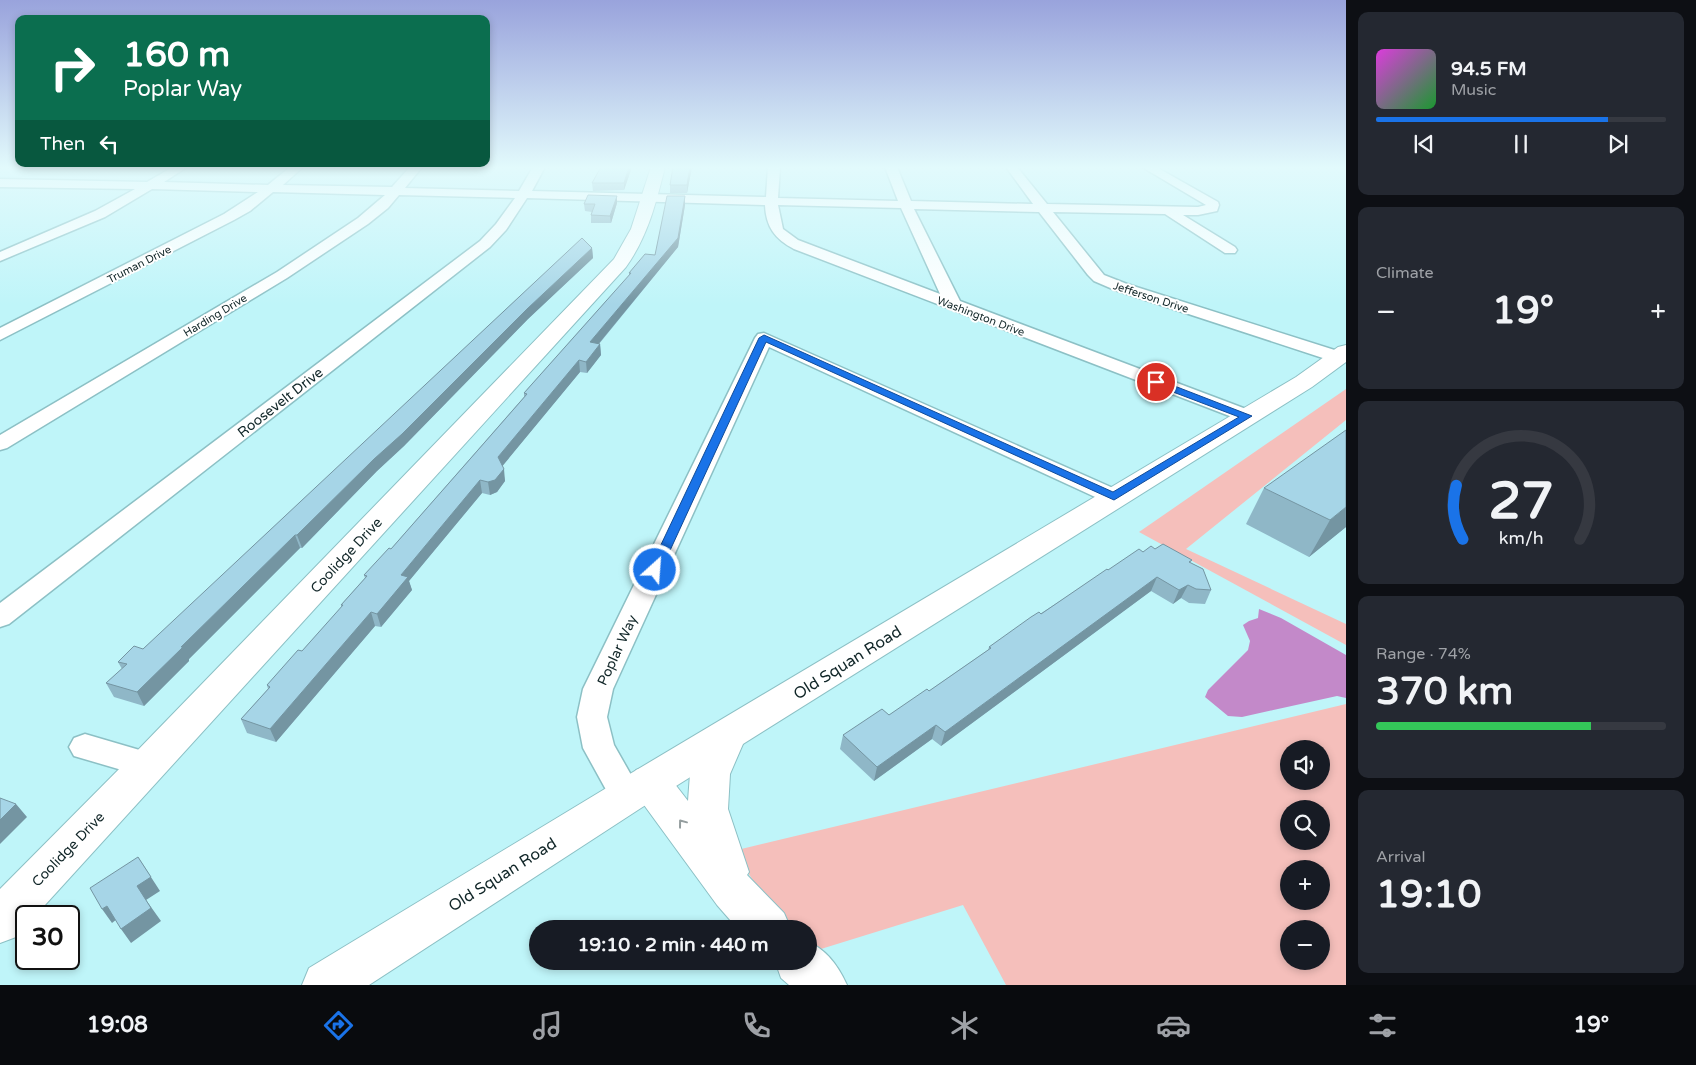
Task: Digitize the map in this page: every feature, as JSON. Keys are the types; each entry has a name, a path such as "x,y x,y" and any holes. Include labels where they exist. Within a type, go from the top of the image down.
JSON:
{"main road":[{"name":"Coolidge Drive","path":"0,921 620,263 630,252 640,231 645,213"},
{"name":"Old Squan Road","path":"341,980 638,789 727,737 1114,497 1304,382 1342,355"},
{"path":"727,737 710,774 708,809 732,890"},
{"path":"638,789 760,920"},
{"path":"807,970 822,985"}],"street":[{"path":"0,257 102,213"},
{"name":"Truman Drive","path":"0,335 236,213"},
{"name":"Harding Drive","path":"0,444 282,275 373,213"},
{"name":"Roosevelt Drive","path":"0,617 485,244 496,234 511,213"},
{"name":"Washington Drive","path":"774,213 776,227 789,241 954,306 1247,416"},
{"path":"910,213 954,306"},
{"name":"Jefferson Drive","path":"1046,213 1092,272 1108,282 1342,355"},
{"path":"1172,213 1230,250"},
{"name":"Poplar Way","path":"638,789 599,748 592,717 598,689 764,338 1114,497"},
{"path":"85,747 149,765"}],"shaded area":[{"path":"1346,389 1346,420 1186,549 1346,624 1346,645 1139,532"},
{"path":"1259,609 1281,618 1346,655 1346,698 1337,696 1242,717 1228,716 1205,697 1208,690 1248,650 1250,641 1243,625 1258,618"},
{"path":"1346,704 1346,985 1006,985 963,905 817,950 817,920 780,920 733,851"}],"building":[{"path":"592,213 611,213 610,216 591,215"},
{"path":"664,213 682,213 678,238 590,342 600,344 586,362 579,360 498,457 504,469 495,480 488,482 480,480 401,575 408,577 377,614 371,612 270,729 241,719 270,687 267,685 298,650 302,651 367,576 364,575 389,548 391,549 527,394 524,393 631,273 629,273 645,254 655,255"},
{"path":"582,238 592,248 527,309 402,434 295,535 137,692 106,683 127,664 118,662 134,646 143,649"},
{"path":"1346,430 1346,507 1330,520 1264,488"},
{"path":"1163,544 1192,560 1189,562 1203,569 1211,590 1196,589 1188,585 1179,590 1157,577 945,732 936,725 877,767 843,735 882,709 889,715 927,689 929,691 991,648 989,647 1031,617 1039,612 1041,614 1139,549 1143,552 1151,546 1155,549"},
{"path":"0,798 16,804 0,820"},
{"path":"138,857 151,877 137,886 151,908 121,929 107,906 102,909 90,888"}],"route":[{"path":"655,570 764,338 1114,497 1247,416 1156,382"}]}
